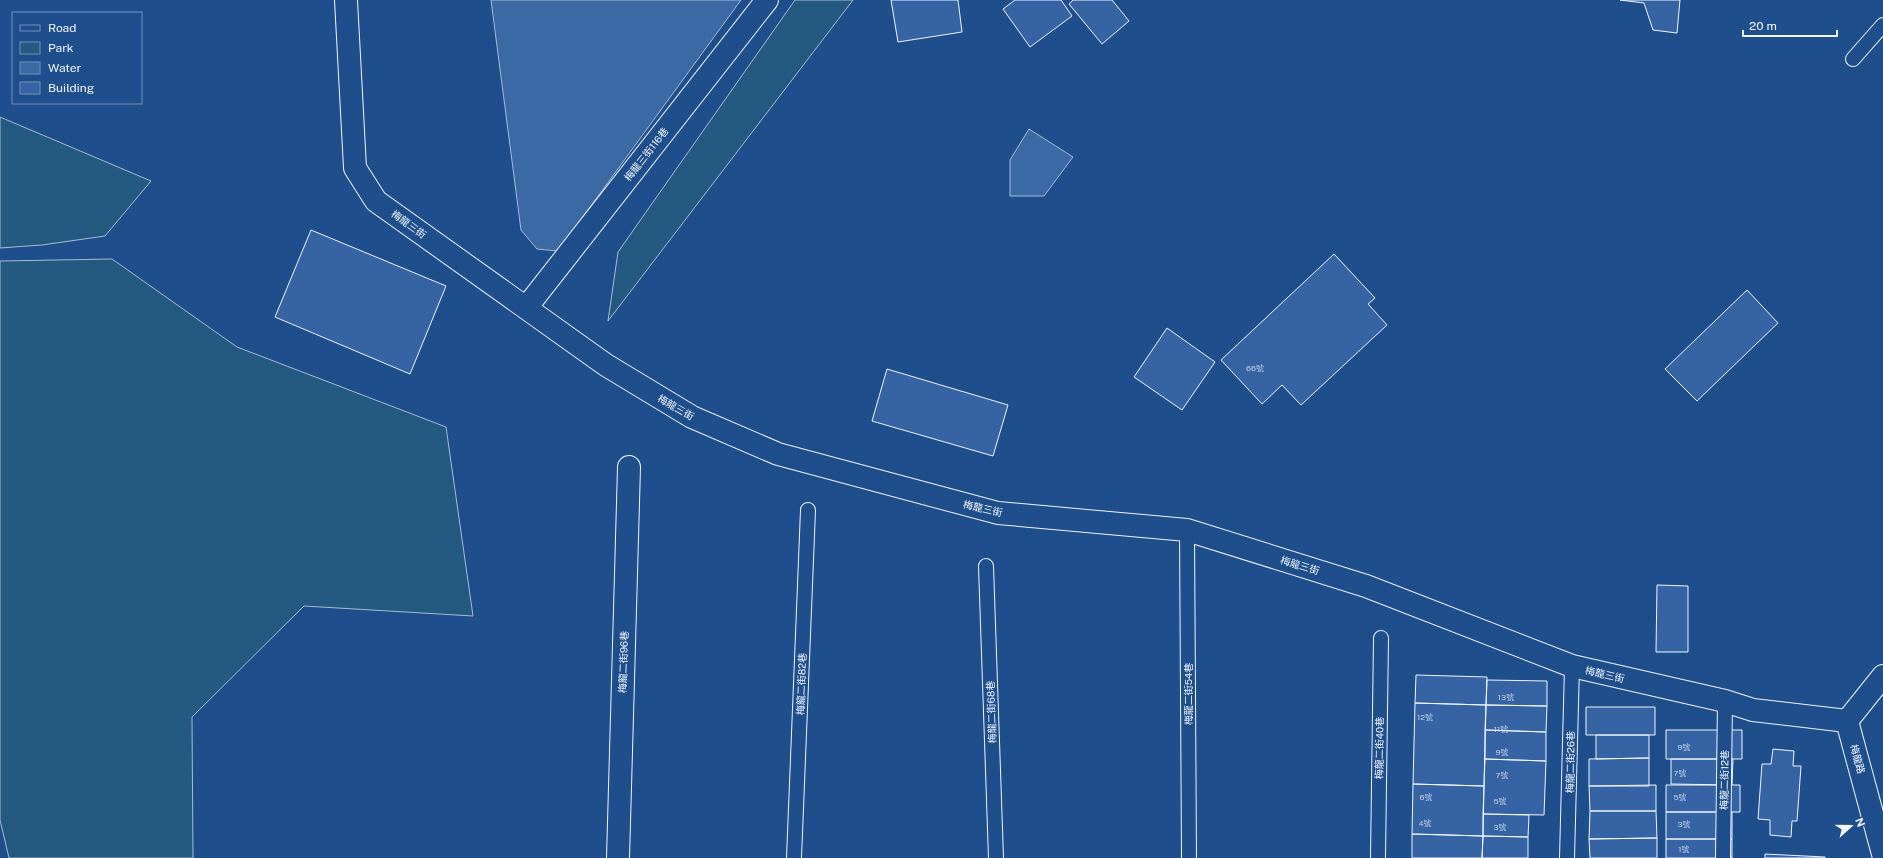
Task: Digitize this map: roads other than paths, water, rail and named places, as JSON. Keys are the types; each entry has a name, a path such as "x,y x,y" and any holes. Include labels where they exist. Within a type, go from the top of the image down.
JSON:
{"street":[{"name":"梅龍三街","path":"346,0 355,168 376,200 606,365 692,417 778,454 998,513 1187,530 1366,586 1572,666 1753,710 1847,721"},
{"name":"梅龍三街116巷","path":"526,308 767,0"},
{"name":"梅龍二街96巷","path":"618,858 629,467"},
{"path":"1847,721 1883,676"},
{"name":"梅龍路","path":"1847,721 1883,854"}],"lane":[{"path":"1853,59 1883,25"},
{"name":"梅龍二街82巷","path":"794,858 808,510"},
{"name":"梅龍二街54巷","path":"1187,530 1189,858"},
{"name":"梅龍二街68巷","path":"986,566 996,858"},
{"name":"梅龍二街40巷","path":"1378,858 1381,638"},
{"name":"梅龍二街26巷","path":"1567,858 1572,666"},
{"name":"梅龍二街12巷","path":"1723,858 1725,702"}],"water":[{"path":"491,0 741,0 558,251 537,249 521,230"},
{"path":"1029,129 1073,157 1044,196 1010,196 1010,160"}]}
